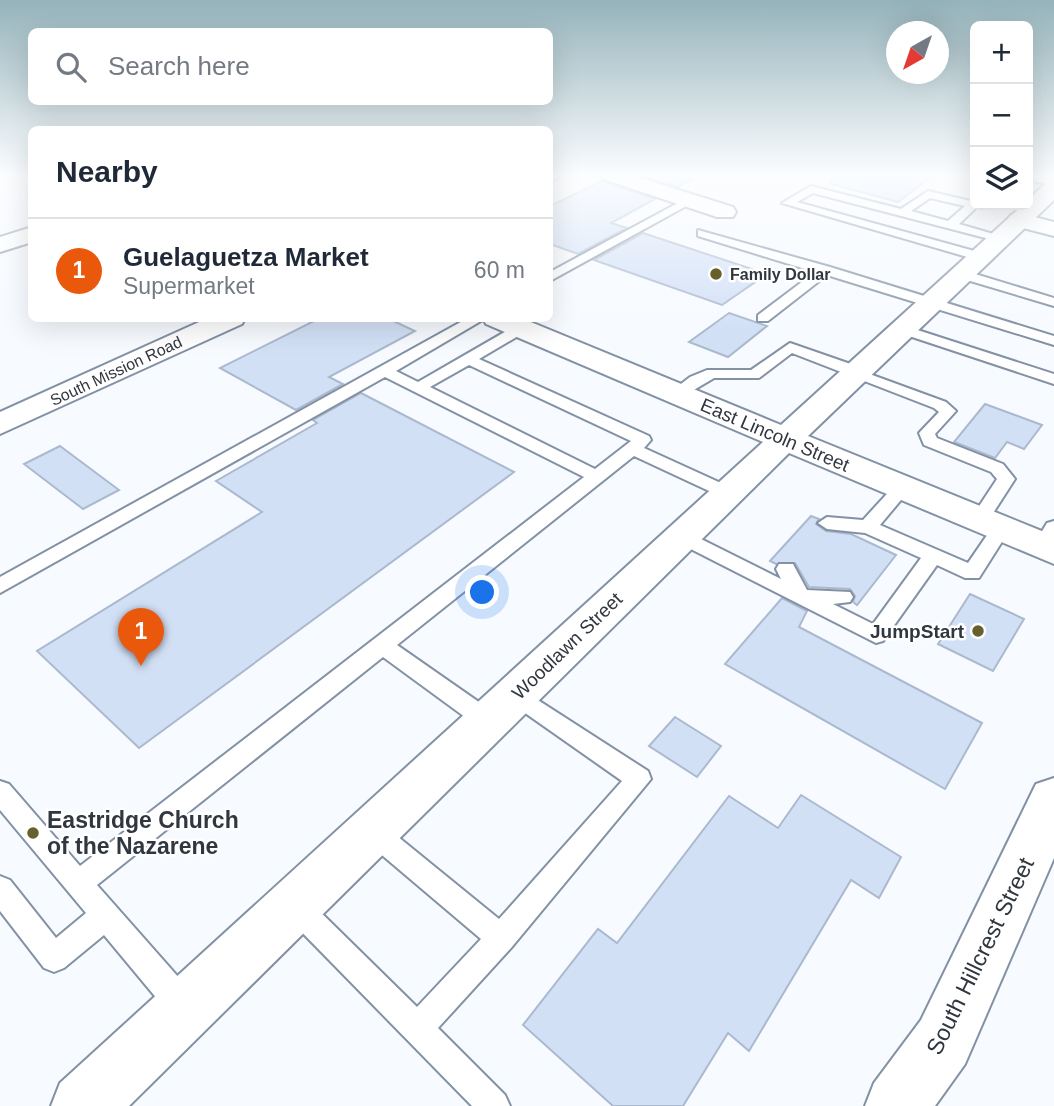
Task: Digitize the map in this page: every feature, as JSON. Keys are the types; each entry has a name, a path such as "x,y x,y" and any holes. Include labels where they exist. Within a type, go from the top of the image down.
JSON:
{"street":[{"name":"Woodlawn Street","path":"102,1100 185,1009 785,439 979,264 1016,227"},
{"path":"0,245 28,235"},
{"name":"South Mission Road","path":"0,424 223,322"},
{"name":"East Lincoln Street","path":"508,324 990,524 1050,542"},
{"name":"South Hillcrest Street","path":"897,1106 943,1042 1054,800"}],"lane":[{"path":"553,276 643,227"},
{"path":"862,227 979,264 1054,302"},
{"path":"951,227 979,264 1054,379"},
{"path":"702,233 826,270 979,264 1054,341"},
{"path":"763,318 826,270"},
{"path":"0,586 472,322"},
{"path":"418,388 468,359 508,324"},
{"path":"676,394 695,378 716,370 754,375 790,347 940,405 948,411 927,433 930,441 997,468 1006,479 972,573 861,531 827,523"},
{"path":"79,883 643,440 468,359"},
{"path":"385,371 597,477"},
{"path":"633,449 728,493"},
{"path":"861,531 902,488"},
{"path":"861,531 883,548"},
{"path":"682,537 807,589 843,597"},
{"path":"786,569 807,589 876,635 933,556"},
{"path":"382,645 639,779 501,938 418,1028"},
{"path":"0,792 185,1009"},
{"path":"372,831 501,938"},
{"path":"0,889 54,958 105,916"},
{"path":"295,905 494,1106"}],"building":[{"path":"553,227 627,228 578,254 553,245"},
{"path":"643,233 767,274 722,305 594,260"},
{"path":"729,313 767,326 728,357 689,342"},
{"path":"312,322 396,322 415,331 329,377 343,384 296,410 220,368"},
{"path":"361,393 514,472 139,748 37,651 262,512 216,481 317,423 313,420"},
{"path":"985,404 1042,425 1024,449 1007,442 995,458 954,442"},
{"path":"60,446 119,490 83,509 24,464"},
{"path":"811,516 819,519 816,524 826,531 851,534 896,555 857,605 853,602 855,596 850,589 809,587 795,563 776,564 770,561"},
{"path":"970,594 1024,619 993,671 938,644"},
{"path":"782,598 807,611 799,627 982,723 945,789 725,664"},
{"path":"675,717 721,746 697,777 649,746"},
{"path":"801,795 901,857 879,898 851,880 749,1051 728,1033 683,1106 613,1106 523,1025 598,929 617,943 729,796 778,828"}],"place":[{"name":"Family Dollar","path":"716,274"},
{"name":"JumpStart","path":"978,631"},
{"name":"Guelaguetza Market","path":"141,666"},
{"name":"Eastridge Church of the Nazarene","path":"33,833"}]}
